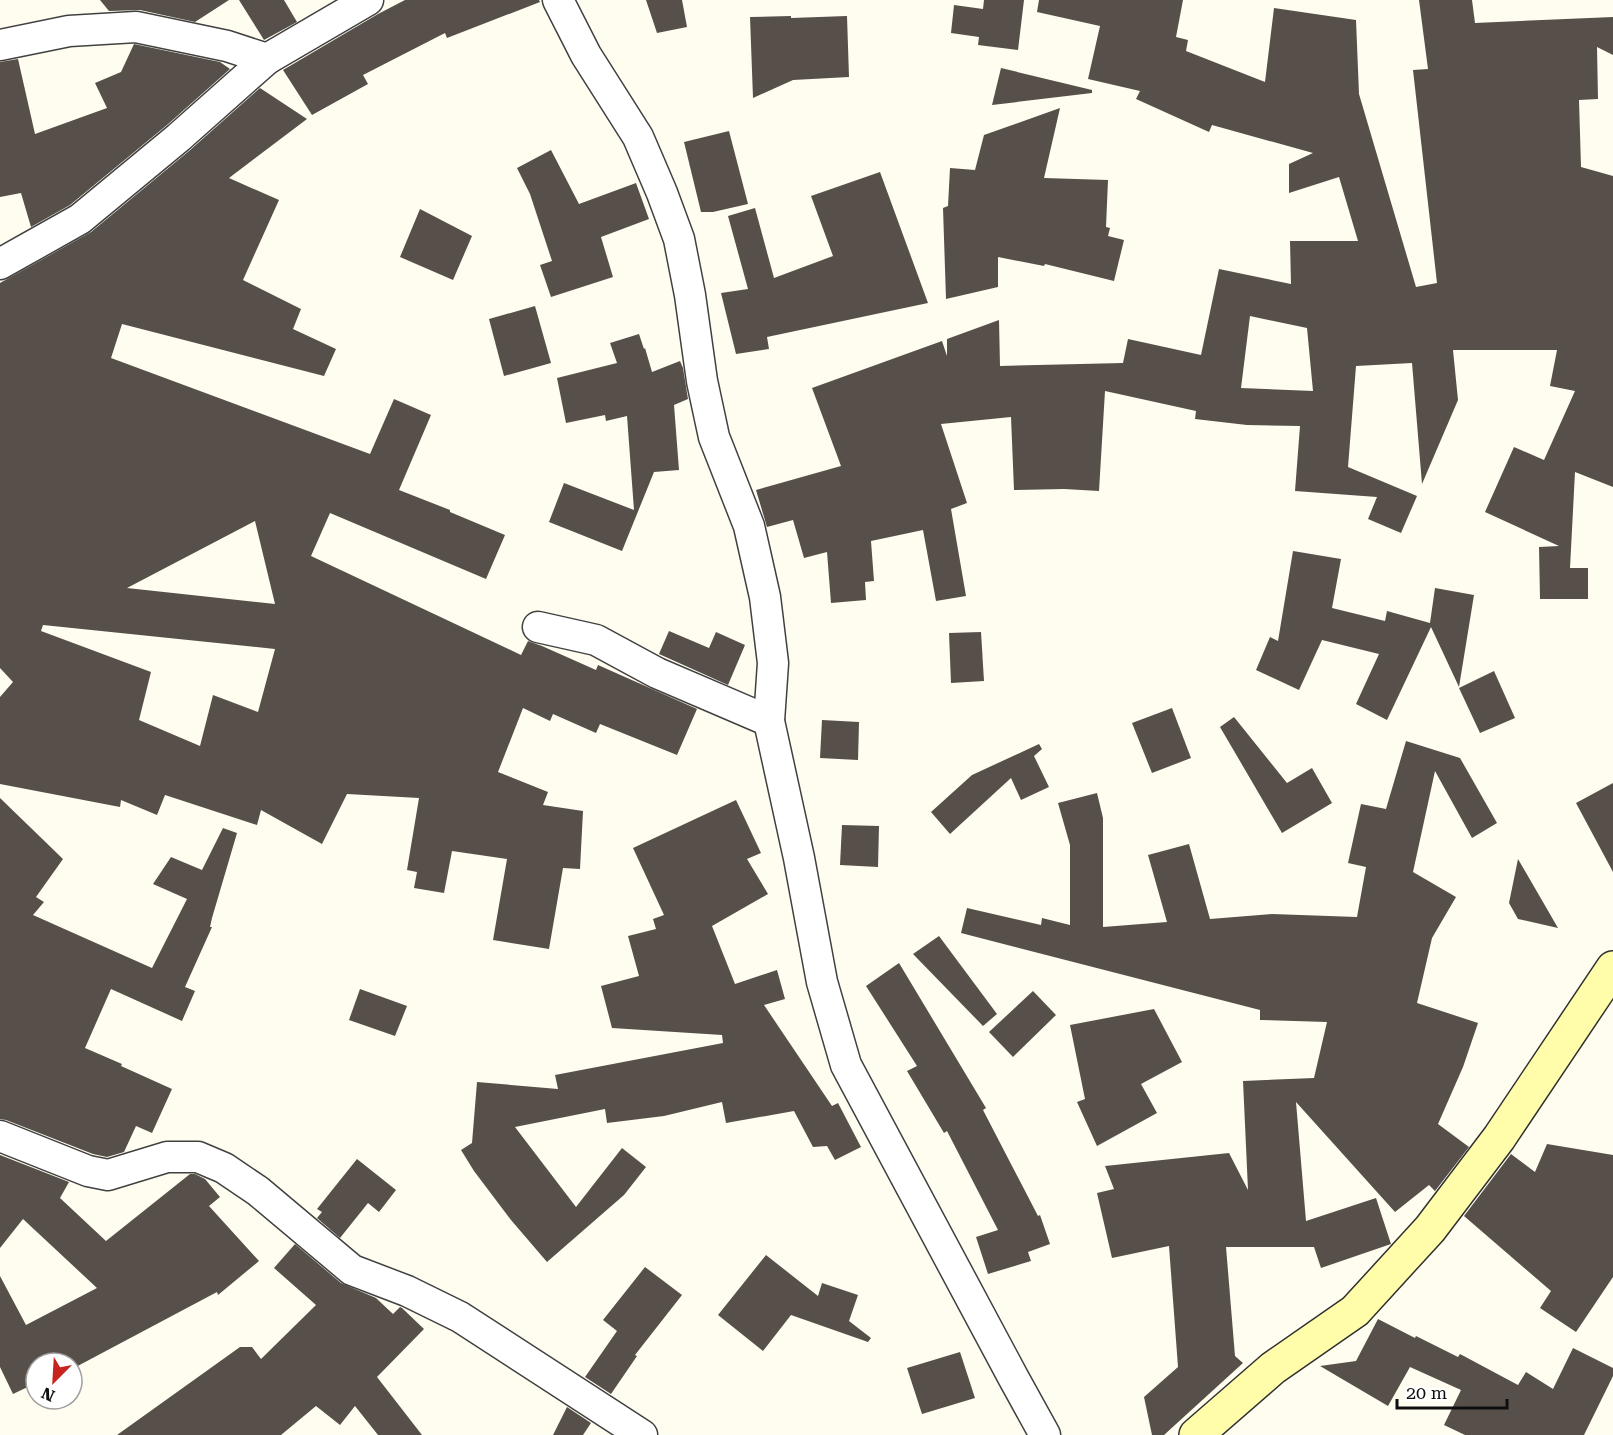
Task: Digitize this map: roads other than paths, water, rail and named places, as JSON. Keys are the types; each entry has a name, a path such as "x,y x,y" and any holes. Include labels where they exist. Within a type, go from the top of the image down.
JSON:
{"street":[{"path":"0,264 80,219 178,138 267,59 368,0"},
{"path":"558,0 586,55 638,137 679,240 690,295 702,381 714,437 749,526 765,597 773,663 769,721 800,858 822,982 846,1065 1045,1435"},
{"path":"0,45 69,31 136,27 227,46 267,59"},
{"path":"538,627 596,640 657,674 769,721"},
{"path":"1196,1435 1273,1368 1355,1311 1430,1229 1499,1138 1613,968"},
{"path":"0,1136 88,1172 108,1175 167,1157 198,1157 224,1168 258,1191 352,1270 407,1291 459,1317 642,1435"}]}
